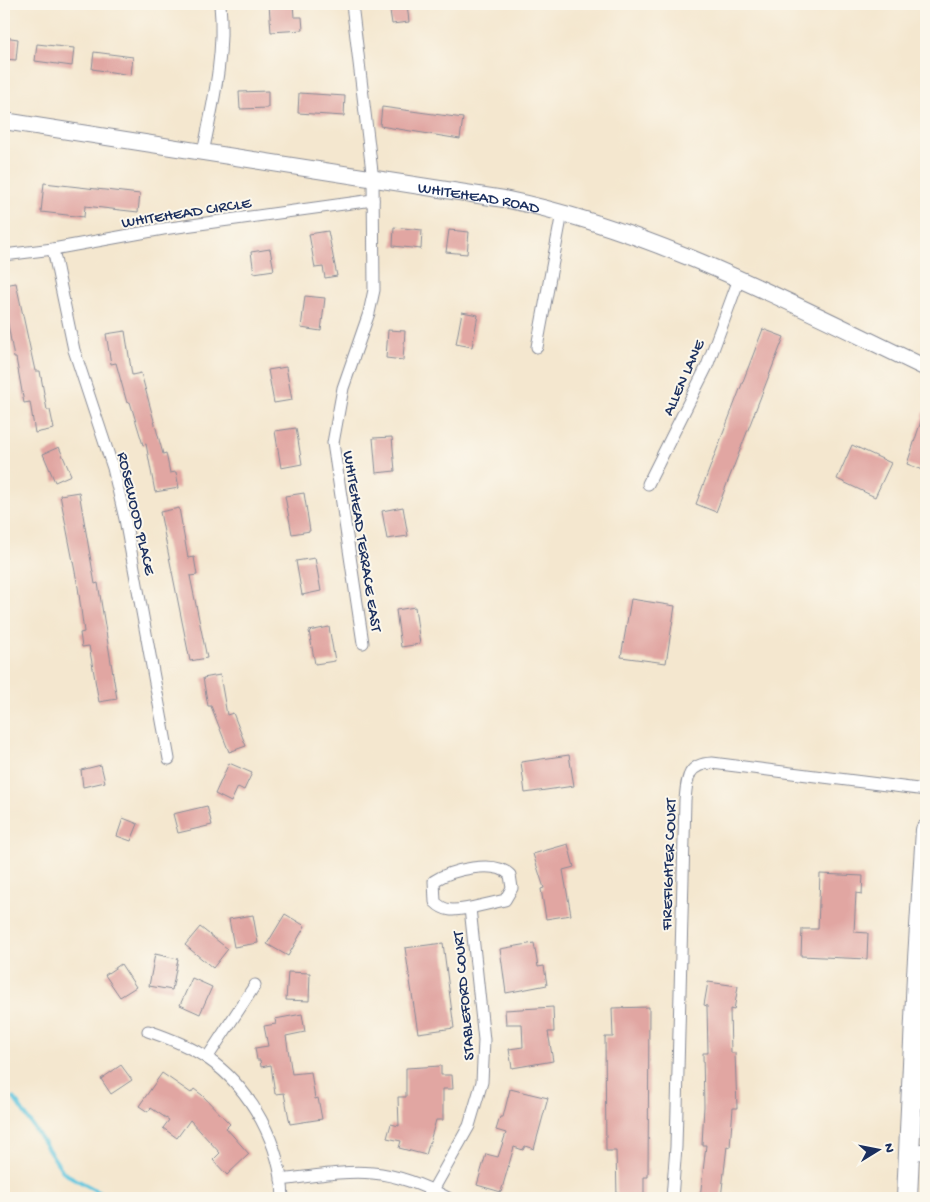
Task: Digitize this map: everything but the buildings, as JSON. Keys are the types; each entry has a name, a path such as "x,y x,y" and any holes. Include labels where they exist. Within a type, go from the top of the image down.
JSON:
{"highway":[{"path":"907,1198 918,1152 917,965 926,830"}],"main road":[{"name":"WHITEHEAD ROAD","path":"4,121 504,199 562,213 692,257 926,368"}],"street":[{"path":"203,153 221,54 222,28 220,4"},
{"name":"WHITEHEAD TERRACE EAST","path":"352,4 373,180 372,302 343,388 333,443 363,643"},
{"name":"WHITEHEAD CIRCLE","path":"4,255 53,249 163,229 373,200"},
{"path":"537,347 562,213"},
{"name":"ROSEWOOD PLACE","path":"53,249 74,350 113,468 126,519 169,759"},
{"name":"ALLEN LANE","path":"648,484 706,366 739,280"},
{"name":"FIREFIGHTER COURT","path":"672,1198 676,1147 685,800 688,780 694,768 701,764 712,763 926,790"},
{"name":"STABLEFORD COURT","path":"489,867 499,867 510,875 512,888 505,900 470,908 453,911 442,908 435,902 434,882 443,875 454,872 489,867"},
{"name":"STABLEFORD COURT","path":"433,1190 469,1126 482,1082 484,1040 470,908"},
{"path":"207,1058 255,985"},
{"path":"148,1031 184,1045 207,1058 235,1083 254,1108 267,1131 276,1155 283,1198"},
{"path":"281,1180 361,1171 398,1176 448,1198"}],"waterway":[{"path":"14,1098 64,1173 110,1198"}]}
